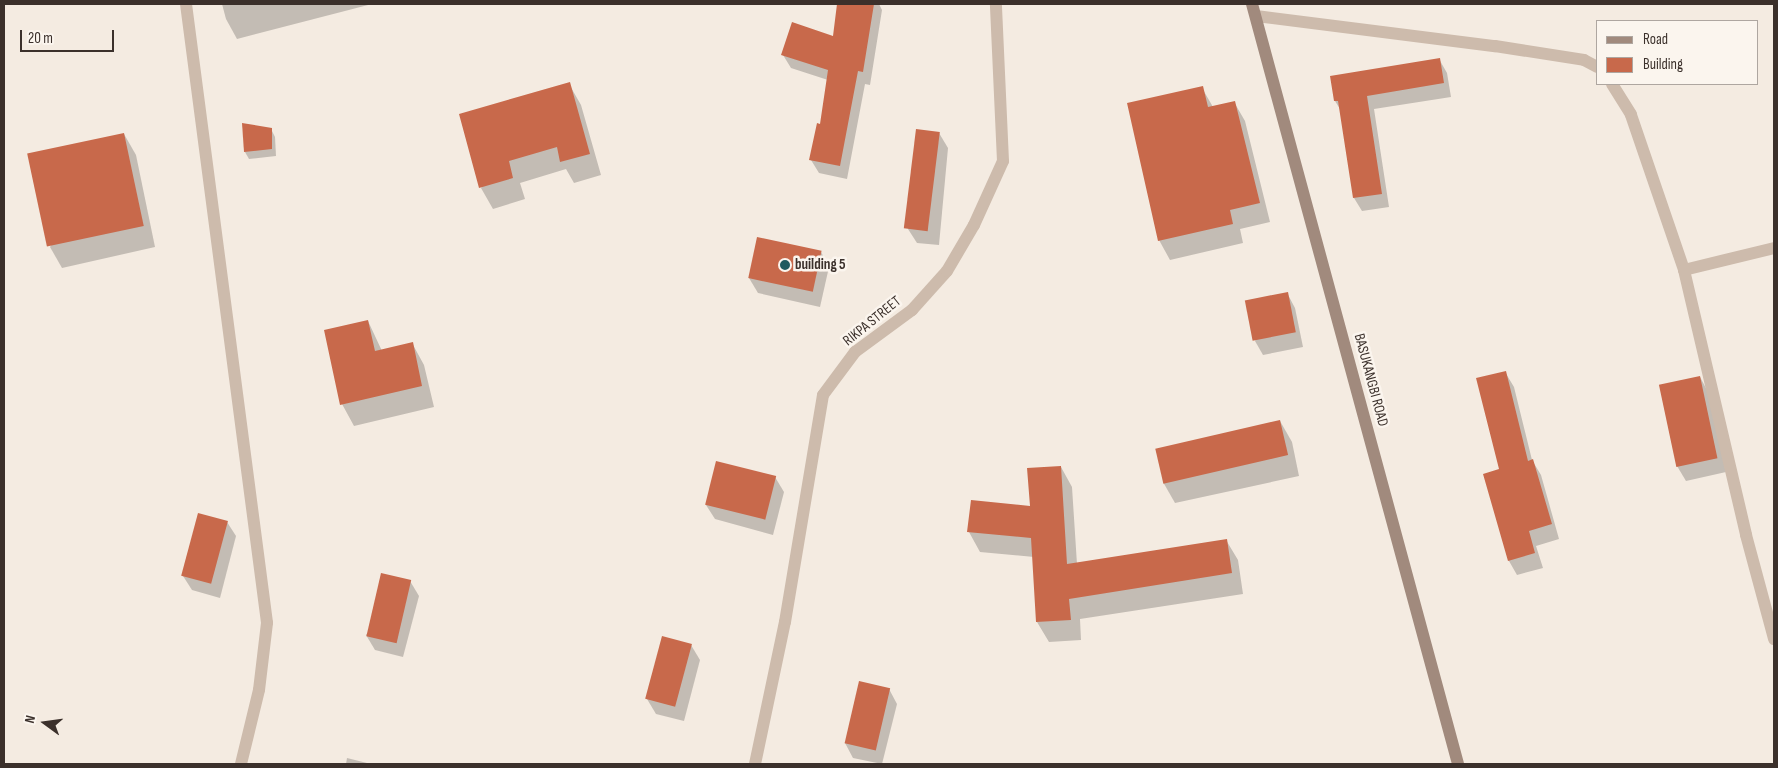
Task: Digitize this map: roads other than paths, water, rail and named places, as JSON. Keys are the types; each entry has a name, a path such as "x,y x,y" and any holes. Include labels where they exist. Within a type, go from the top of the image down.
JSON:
{"street":[{"path":"186,4 267,623 259,690 241,764"},
{"name":"RIKPA STREET","path":"755,764 785,622 823,395 855,352 912,310 947,271 974,225 1002,161 996,4"},
{"path":"1254,10 1584,60 1596,66"},
{"name":"BASUKANGBI ROAD","path":"1254,10 1458,764"},
{"path":"1613,85 1631,115 1684,270 1746,534 1774,639"},
{"path":"1684,270 1774,248"}],"place":[{"name":"building 5","path":"785,265"}]}
